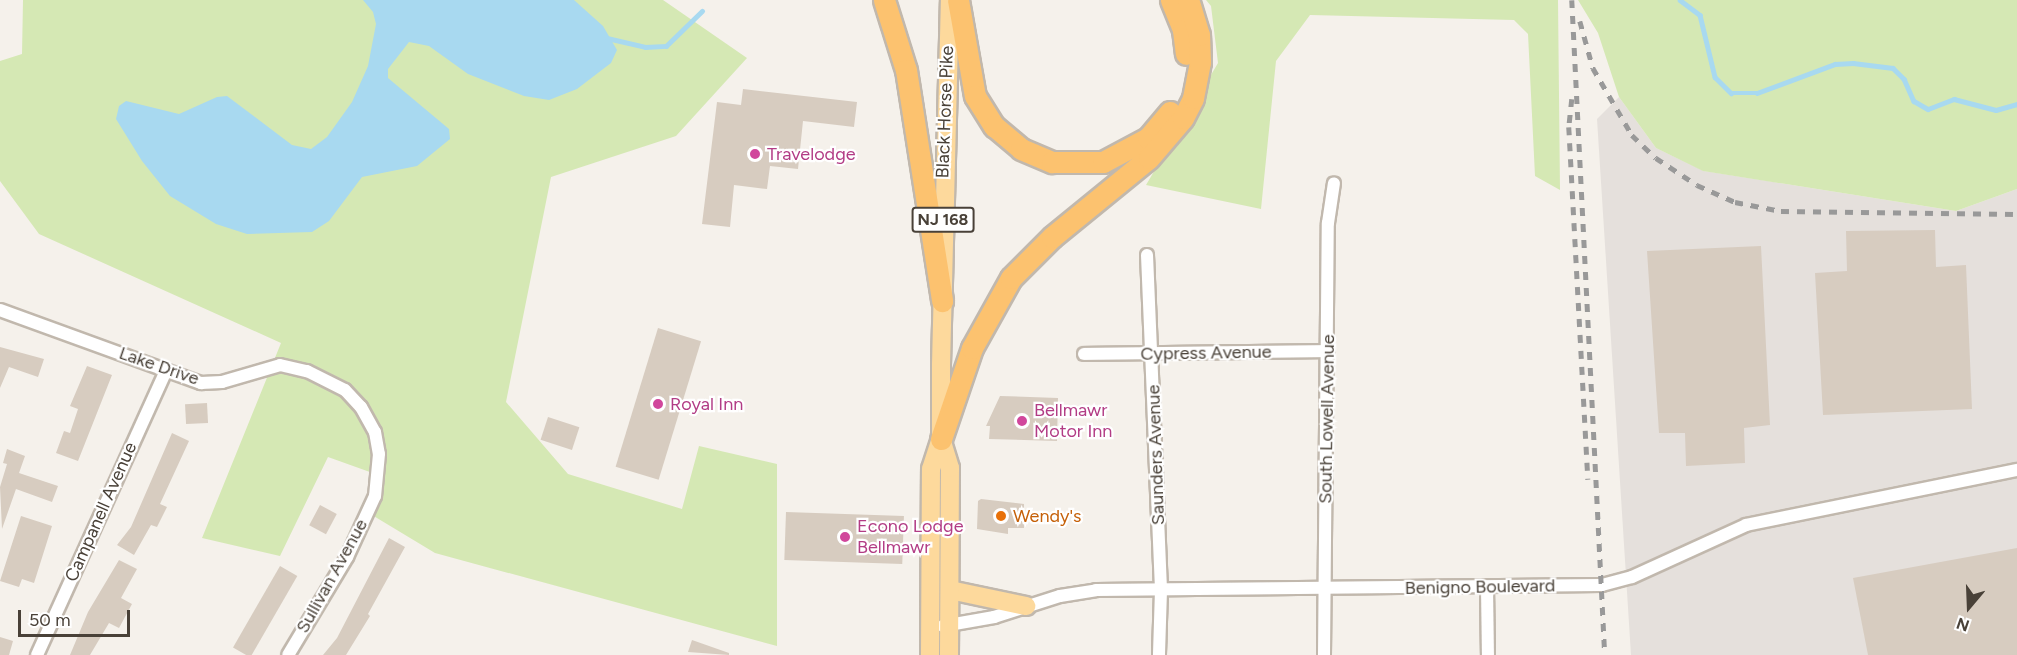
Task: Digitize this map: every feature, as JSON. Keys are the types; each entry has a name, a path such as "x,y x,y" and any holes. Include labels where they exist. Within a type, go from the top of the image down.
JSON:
{"highway":[{"path":"884,0 906,70 942,301"},
{"path":"958,0 975,96 994,126 1008,140 1037,157 1085,164 1102,162 1134,148 1160,126 1177,99 1185,73 1186,45 1171,0"},
{"path":"941,439 972,348 1011,278 1052,237 1149,158 1183,118 1196,87 1200,62 1199,35 1188,0"}],"main road":[{"name":"Black Horse Pike","path":"950,0 942,301 941,439 950,468 950,655"},
{"name":"Black Horse Pike","path":"930,655 931,468 941,439"},
{"path":"950,590 1026,606"}],"street":[{"name":"South Lowell Avenue","path":"1324,655 1328,223 1334,183"},
{"name":"Saunders Avenue","path":"1147,255 1161,590 1159,655"},
{"name":"Lake Drive","path":"0,310 201,383 222,382 280,365 330,380 361,407 375,432 379,454 375,496"},
{"name":"Cypress Avenue","path":"1084,354 1328,351"},
{"name":"Campanell Avenue","path":"38,655 166,371"},
{"name":"Benigno Boulevard","path":"930,627 994,617 1076,592 1602,585 1632,577 1746,525 2017,470"},
{"name":"Sullivan Avenue","path":"288,655 347,556 375,496"},
{"path":"1487,587 1488,655"}],"shaded area":[{"path":"1619,97 1656,148 1704,171 1956,211 2017,189 2017,655 1631,655 1597,119"}],"green space":[{"path":"23,0 663,0 747,58 676,136 551,177 506,402 568,474 682,509 699,446 777,464 777,646 435,553 367,512 381,476 328,457 280,556 202,538 281,343 39,234 0,181 0,61 22,54"},
{"path":"1206,0 1558,0 1560,190 1535,176 1528,34 1514,20 1310,15 1276,61 1261,209 1146,185 1218,63 1211,6"},
{"path":"1578,0 2017,0 2017,189 1956,211 1703,171 1656,148 1619,97 1598,33"}],"water":[{"path":"363,0 574,0 603,26 617,50 611,63 577,89 549,100 524,96 468,74 429,46 409,42 388,69 388,78 449,129 450,139 417,166 362,177 329,221 312,232 247,234 216,224 170,196 142,161 116,119 119,106 126,101 179,114 217,97 227,96 292,145 311,149 327,137 352,102 368,66 376,24 373,12"}],"building":[{"name":"Travelodge","path":"743,89 857,102 854,127 803,121 798,169 770,166 767,189 734,185 730,227 702,224 717,102 741,105"},
{"path":"1935,230 1936,267 1966,265 1972,409 1823,415 1815,273 1847,271 1846,231"},
{"path":"1761,246 1770,425 1744,428 1745,463 1686,466 1685,433 1659,433 1647,251"},
{"name":"Royal Inn","path":"658,328 701,341 659,480 616,467"},
{"path":"0,347 44,359 38,377 9,367 0,388"},
{"path":"87,366 112,375 78,461 56,453 64,431 70,433 78,409 70,406"},
{"name":"Bellmawr Motor Inn","path":"1000,396 1058,398 1057,441 989,439 990,426 986,426"},
{"path":"207,403 208,423 186,424 185,404"},
{"path":"548,417 579,427 572,450 541,440"},
{"path":"172,433 189,441 160,504 167,507 157,527 151,525 134,555 117,545 131,527"},
{"path":"7,449 25,456 19,473 58,486 52,502 16,489 2,529 0,487 7,464 3,463"},
{"name":"Wendy's","path":"981,499 1024,504 1024,528 1008,528 1008,534 977,529 978,501"},
{"path":"320,505 337,514 326,534 309,525"},
{"name":"Econo Lodge Bellmawr","path":"786,512 904,516 902,564 784,560"},
{"path":"21,516 52,526 34,583 22,579 19,587 0,581"},
{"path":"389,538 405,547 368,614 370,616 346,655 323,655 337,638"},
{"path":"2017,548 2017,655 1868,655 1853,578"},
{"path":"119,560 137,569 121,598 132,604 119,628 109,623 90,655 70,655 88,612"},
{"path":"280,566 297,576 252,655 246,655 233,647"},
{"path":"0,637 13,641 9,655 0,655"},
{"path":"692,640 729,653 729,655 688,652"}],"waterway":[{"path":"1680,0 1700,15 1715,77 1731,93 1757,93 1835,64 1853,63 1893,68 1904,79 1914,101 1928,109 1954,99 1996,110 2017,104"},
{"path":"607,38 645,47 666,46 702,11"}],"railway":[{"path":"1572,0 1605,655"},
{"path":"1580,21 1593,68 1632,135 1656,158 1697,185 1735,202 1781,211 2017,214"},
{"path":"1572,99 1569,127 1588,479"}],"place":[{"name":"Travelodge","path":"755,154"},
{"name":"Royal Inn","path":"658,404"},
{"name":"Bellmawr Motor Inn","path":"1022,421"},
{"name":"Wendy's","path":"1001,516"},
{"name":"Econo Lodge Bellmawr","path":"845,537"}]}
